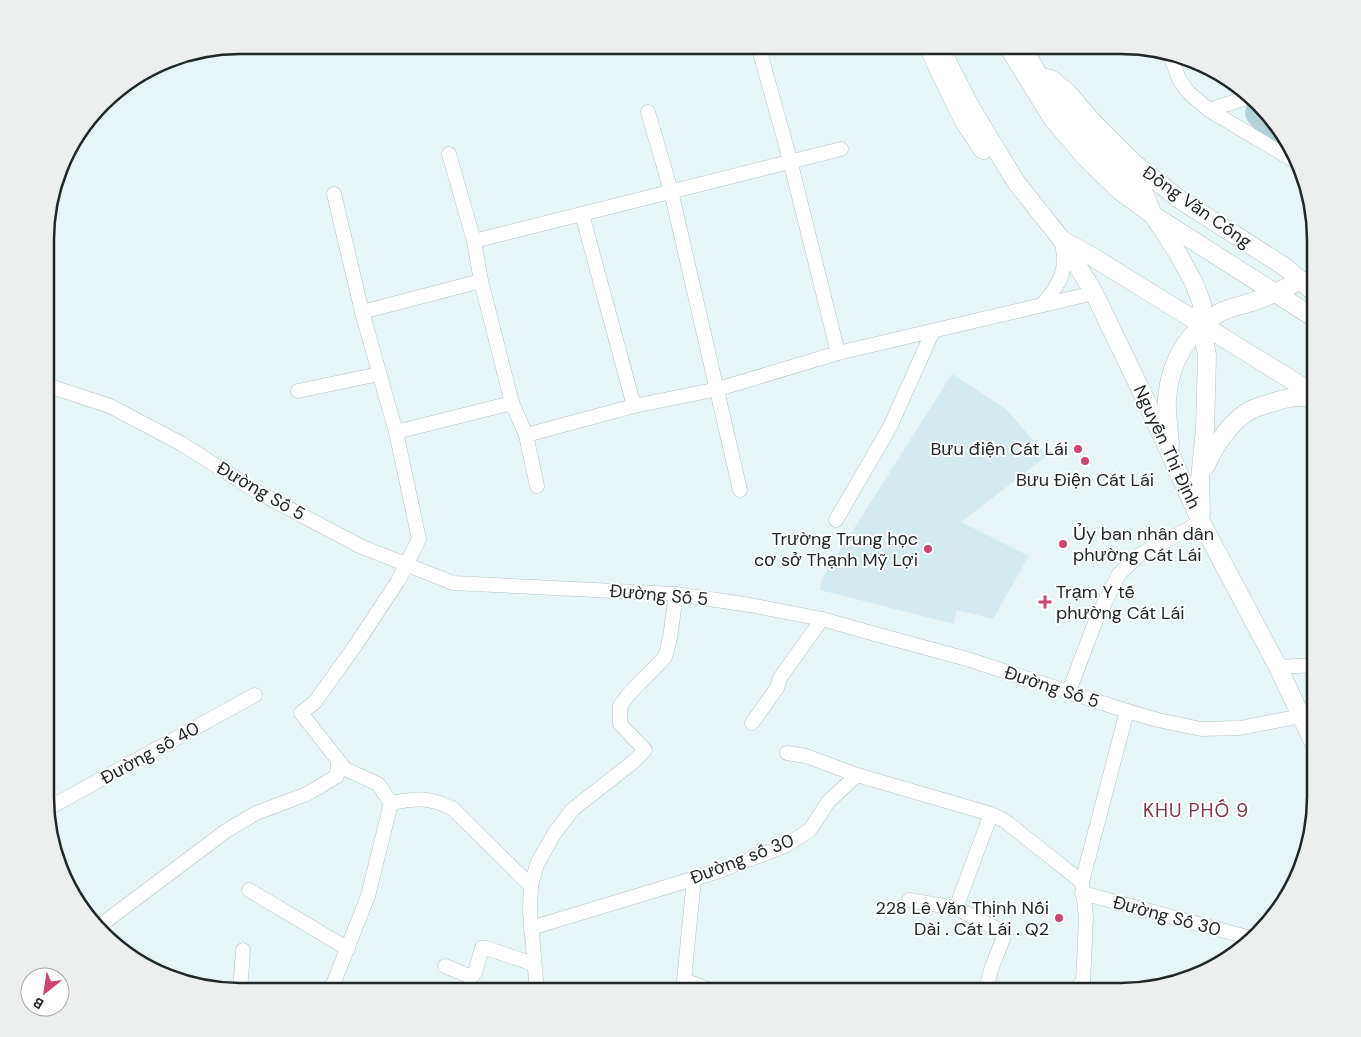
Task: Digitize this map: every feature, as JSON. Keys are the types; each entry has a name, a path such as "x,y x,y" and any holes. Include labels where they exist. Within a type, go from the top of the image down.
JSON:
{"main road":[{"name":"Nguyễn Thị Định","path":"930,54 963,120 988,157 1016,182"},
{"name":"Nguyễn Thị Định","path":"944,54 971,108 1016,182 1062,240 1094,293 1171,454 1201,522 1278,667 1307,729"},
{"path":"1013,54 1094,146 1144,193 1153,215 1194,283 1202,304 1201,325 1207,355 1205,429 1200,479 1201,522"},
{"path":"1024,54 1034,79"},
{"name":"Đồng Văn Cống","path":"1034,79 1051,80 1068,93 1092,121 1135,164 1179,199 1285,267 1307,286"},
{"name":"Đồng Văn Cống","path":"1153,215 1275,293"},
{"path":"1062,240 1091,256 1307,391"},
{"path":"1171,454 1167,399 1177,356 1188,339 1201,325 1220,312 1253,302 1301,280"},
{"path":"1275,293 1303,296 1307,304"},
{"path":"1253,302 1307,310"},
{"path":"1200,479 1211,454 1221,438 1250,410 1287,398 1307,396"}],"street":[{"path":"761,54 790,160 838,353"},
{"path":"1172,61 1179,79 1188,92 1209,110 1288,157"},
{"path":"1209,110 1243,99"},
{"path":"648,112 671,192 740,490"},
{"path":"474,241 790,160 841,149"},
{"path":"449,154 474,241 481,281 512,403 526,435 537,486"},
{"path":"334,194 362,312 396,432 419,539 407,566 355,646 315,702 301,713 345,769 378,784 391,802 368,896 334,983"},
{"path":"582,214 634,406"},
{"path":"1042,305 1056,288 1064,269 1065,257 1062,240"},
{"path":"362,312 481,281"},
{"path":"526,435 634,406 718,389 838,353 1094,293"},
{"path":"836,520 890,427 933,331"},
{"path":"298,391 379,374"},
{"name":"Đường Số 5","path":"54,388 110,406 182,444 256,491 360,546 453,583 676,594 750,605 822,619 967,659 1158,720 1201,729 1240,728 1301,716"},
{"path":"396,432 512,403"},
{"path":"1068,691 1096,620 1119,574 1138,556 1201,522"},
{"path":"536,983 531,886 537,864 554,834 572,810 633,762 645,750 620,724 620,706 665,657 670,638 676,594"},
{"path":"752,723 777,688 780,678 822,619"},
{"path":"1278,667 1307,665"},
{"name":"Đường số 40","path":"54,806 256,695"},
{"path":"1082,983 1086,917 1082,887 1127,711"},
{"path":"787,753 806,756 856,775 991,814 1005,821 1082,887"},
{"path":"103,923 226,831 256,814 308,794 337,776 338,762"},
{"name":"Đường số 30","path":"532,928 694,879 785,846 810,830 828,802 856,775"},
{"path":"391,802 420,799 437,800 452,808 531,886"},
{"path":"956,908 991,814"},
{"path":"692,983 684,980 694,879"},
{"name":"Đường Số 30","path":"1082,887 1245,936"},
{"path":"249,890 348,949"},
{"path":"909,900 956,908 1003,932 1003,939 988,983"},
{"path":"445,966 471,977 475,973 482,948 534,964"},
{"path":"241,983 243,950"}],"shaded area":[{"path":"1247,104 1269,126 1281,145 1251,125 1245,116"},
{"path":"952,374 1006,409 1047,456 961,522 1029,556 993,619 957,610 954,624 820,590 822,579"}],"place":[{"name":"Bưu điện Cát Lái","path":"1078,449"},
{"name":"Bưu Điện Cát Lái","path":"1085,461"},
{"name":"Ủy ban nhân dân phường Cát Lái","path":"1063,544"},
{"name":"Trường Trung học cơ sở Thạnh Mỹ Lợi","path":"928,549"},
{"name":"Trạm Y tế phường Cát Lái","path":"1045,602"},
{"name":"228 Lê Văn Thịnh Nối Dài . Cát Lái . Q2","path":"1059,918"}],"district":[{"name":"KHU PHỐ 9","path":"1196,810"}]}
